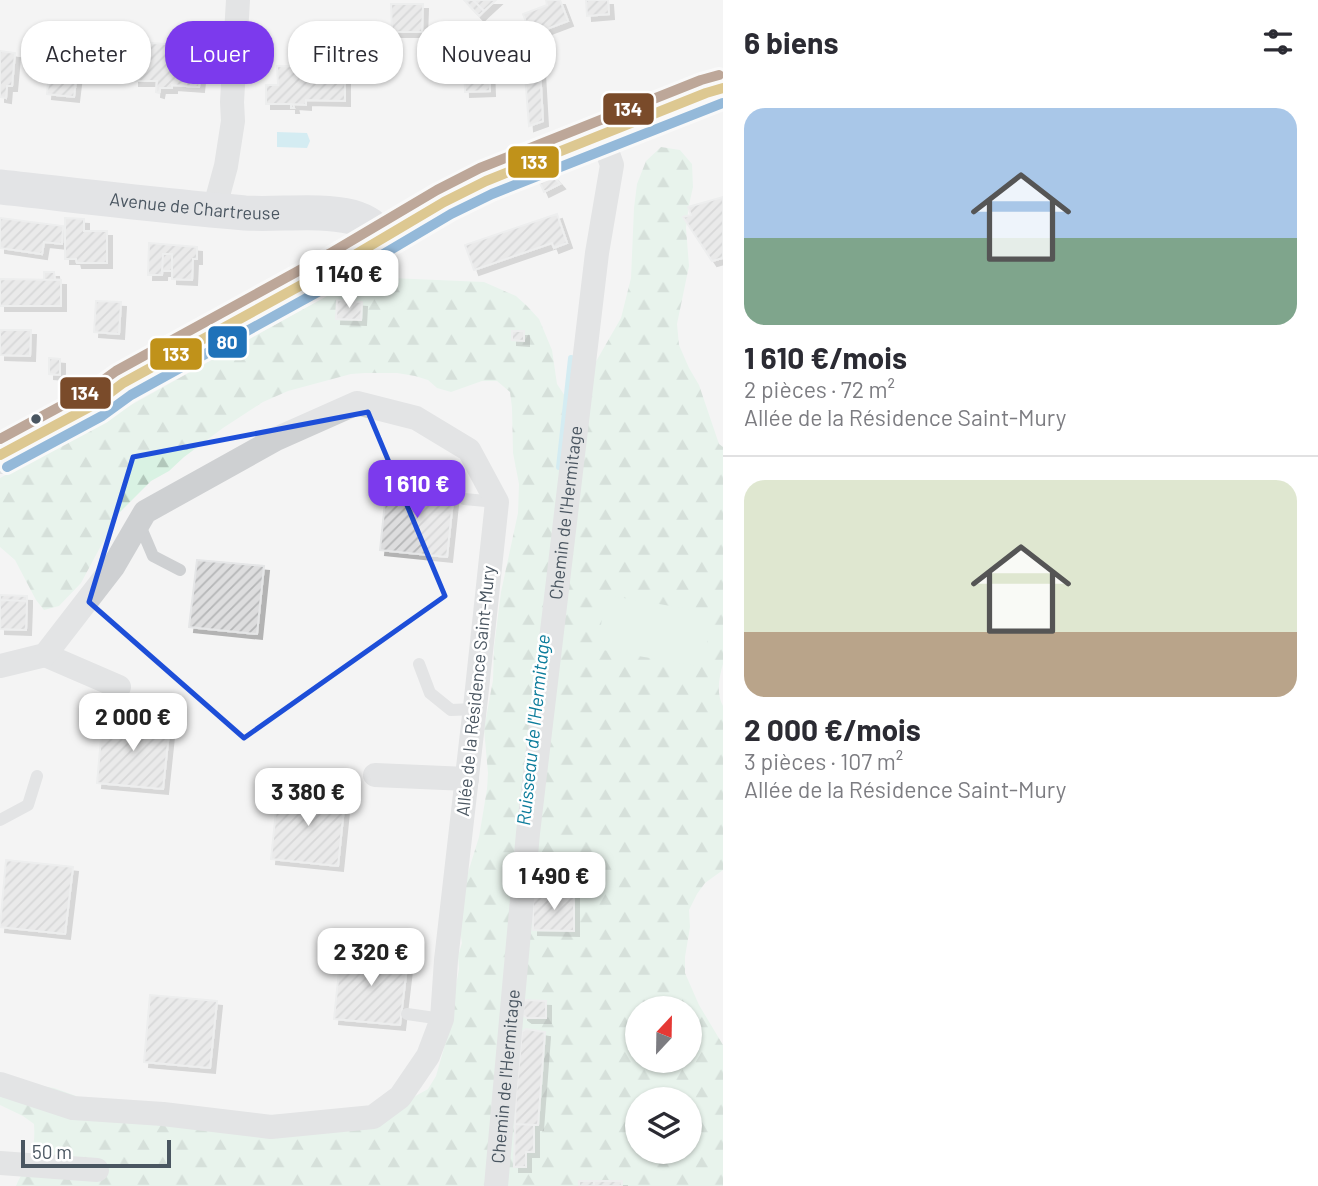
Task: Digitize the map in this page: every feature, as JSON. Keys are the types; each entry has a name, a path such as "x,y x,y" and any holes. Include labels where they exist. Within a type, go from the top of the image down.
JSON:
{"main road":[{"path":"0,455 95,404 123,383 336,266 444,202 486,181 601,134 723,88"},
{"path":"0,436 91,390 123,383"}],"street":[{"path":"214,210 226,166 233,121 238,0"},
{"name":"Chemin de l'Hermitage","path":"496,1186 528,833 597,253 612,165 601,134"},
{"name":"Avenue de Chartreuse","path":"0,187 214,210 268,214 333,214 364,221 382,238"},
{"path":"45,655 113,567 145,512 276,439 357,403 416,418 469,450 497,502"},
{"name":"Allée de la Résidence Saint-Mury","path":"0,1084 73,1108 163,1114 271,1127 373,1117 400,1097 428,1056 442,1019 446,961 497,502"},
{"path":"0,666 45,655 119,687"},
{"path":"375,775 467,779"},
{"path":"0,1163 97,1170"}],"lane":[{"path":"464,499 497,502"},
{"path":"139,523 153,556 180,570"},
{"path":"419,664 430,693 451,710 475,709"},
{"path":"0,820 28,805 37,776"},
{"path":"407,1014 442,1019"}],"highlighted area":[{"path":"368,412 445,596 244,738 89,602 133,457"}],"green space":[{"path":"661,147 680,150 692,164 693,187 686,228 689,266 677,324 679,345 699,385 719,444 723,447 723,664 719,691 723,706 723,870 705,883 689,910 685,973 695,996 625,996 625,1073 702,1073 702,1010 723,1045 723,1186 16,1186 32,1150 34,1124 0,1105 0,1080 54,1088 165,1121 394,1108 428,1089 436,1076 444,1048 462,943 462,892 479,837 487,789 484,729 493,680 501,592 518,513 519,484 513,453 510,392 497,381 482,381 451,392 415,376 397,373 351,374 288,391 263,402 223,428 169,471 151,481 118,514 81,583 59,606 44,610 15,560 0,547 0,478 341,288 378,278 484,282 516,296 539,319 552,350 557,384 565,396 579,391 621,318 631,278 637,184 646,161"},
{"path":"606,595 712,613 703,667 597,649"}],"water":[{"path":"277,132 307,133 310,141 307,148 277,147"}],"building":[{"path":"464,0 473,0 484,11 479,16"},
{"path":"473,0 496,0 484,11"},
{"path":"546,0 560,0 568,21 556,26 556,21 526,21 523,14 547,5"},
{"path":"586,0 608,0 609,14 587,16"},
{"path":"391,4 423,4 422,21 417,21 417,32 403,32 403,21 392,21"},
{"path":"151,43 165,44 165,84 199,84 199,87 172,85 172,88 160,88 159,93 156,92 157,81 151,81"},
{"path":"0,51 15,53 12,86 7,86 6,98 0,97"},
{"path":"277,66 288,66 288,84 345,84 345,101 306,100 306,105 293,104 294,108 291,108 291,104 266,104 266,85 278,85"},
{"path":"48,84 76,84 74,97 47,94"},
{"path":"465,84 490,84 490,91 465,92"},
{"path":"526,84 541,84 543,121 529,126"},
{"path":"553,176 560,184 544,192 540,183"},
{"path":"723,197 723,258 712,261 683,217 691,215 688,207"},
{"path":"557,214 567,243 554,248 552,243 474,270 465,245"},
{"path":"0,218 63,226 62,244 44,242 42,254 0,248"},
{"path":"65,218 84,219 84,231 107,231 107,263 77,263 76,259 65,259"},
{"path":"149,243 197,247 197,259 193,259 192,280 172,279 172,254 163,254 162,275 148,275"},
{"path":"163,254 172,254 172,271 162,271"},
{"path":"44,272 54,272 55,280 44,280"},
{"path":"0,279 61,280 61,306 0,306"},
{"path":"337,300 362,302 361,320 336,319"},
{"path":"96,301 121,302 119,334 94,332"},
{"path":"0,330 31,330 30,356 0,355"},
{"path":"512,331 524,331 524,341 512,340"},
{"path":"49,358 60,359 60,375 49,374"},
{"path":"387,483 454,491 447,557 380,550"},
{"path":"197,560 264,566 257,634 189,627"},
{"path":"0,595 27,596 27,601 0,600"},
{"path":"0,600 27,601 26,630 0,629"},
{"path":"103,716 170,723 163,789 97,783"},
{"path":"278,791 345,798 338,866 271,859"},
{"path":"6,860 73,867 65,934 0,927"},
{"path":"533,892 574,893 574,931 533,930"},
{"path":"341,951 408,958 400,1025 334,1019"},
{"path":"150,995 217,1001 210,1068 144,1062"},
{"path":"524,1000 546,1001 546,1018 527,1018 523,1015"},
{"path":"526,1029 545,1032 538,1125 515,1124 522,1032"},
{"path":"515,1124 534,1125 534,1152 526,1152 526,1167 514,1167"},
{"path":"579,1181 594,1181 594,1186 579,1186"},
{"path":"594,1181 622,1181 622,1186 594,1186"}],"waterway":[{"name":"Ruisseau de l'Hermitage","path":"559,467 571,358"}],"transit line":[{"name":"134","path":"0,439 87,392 116,371 480,168 719,75"},
{"name":"133","path":"0,455 95,404 123,383 336,266 444,202 486,181 723,88"},
{"name":"80","path":"7,467 102,416 131,395 343,278 451,214 492,194 723,103"}]}
